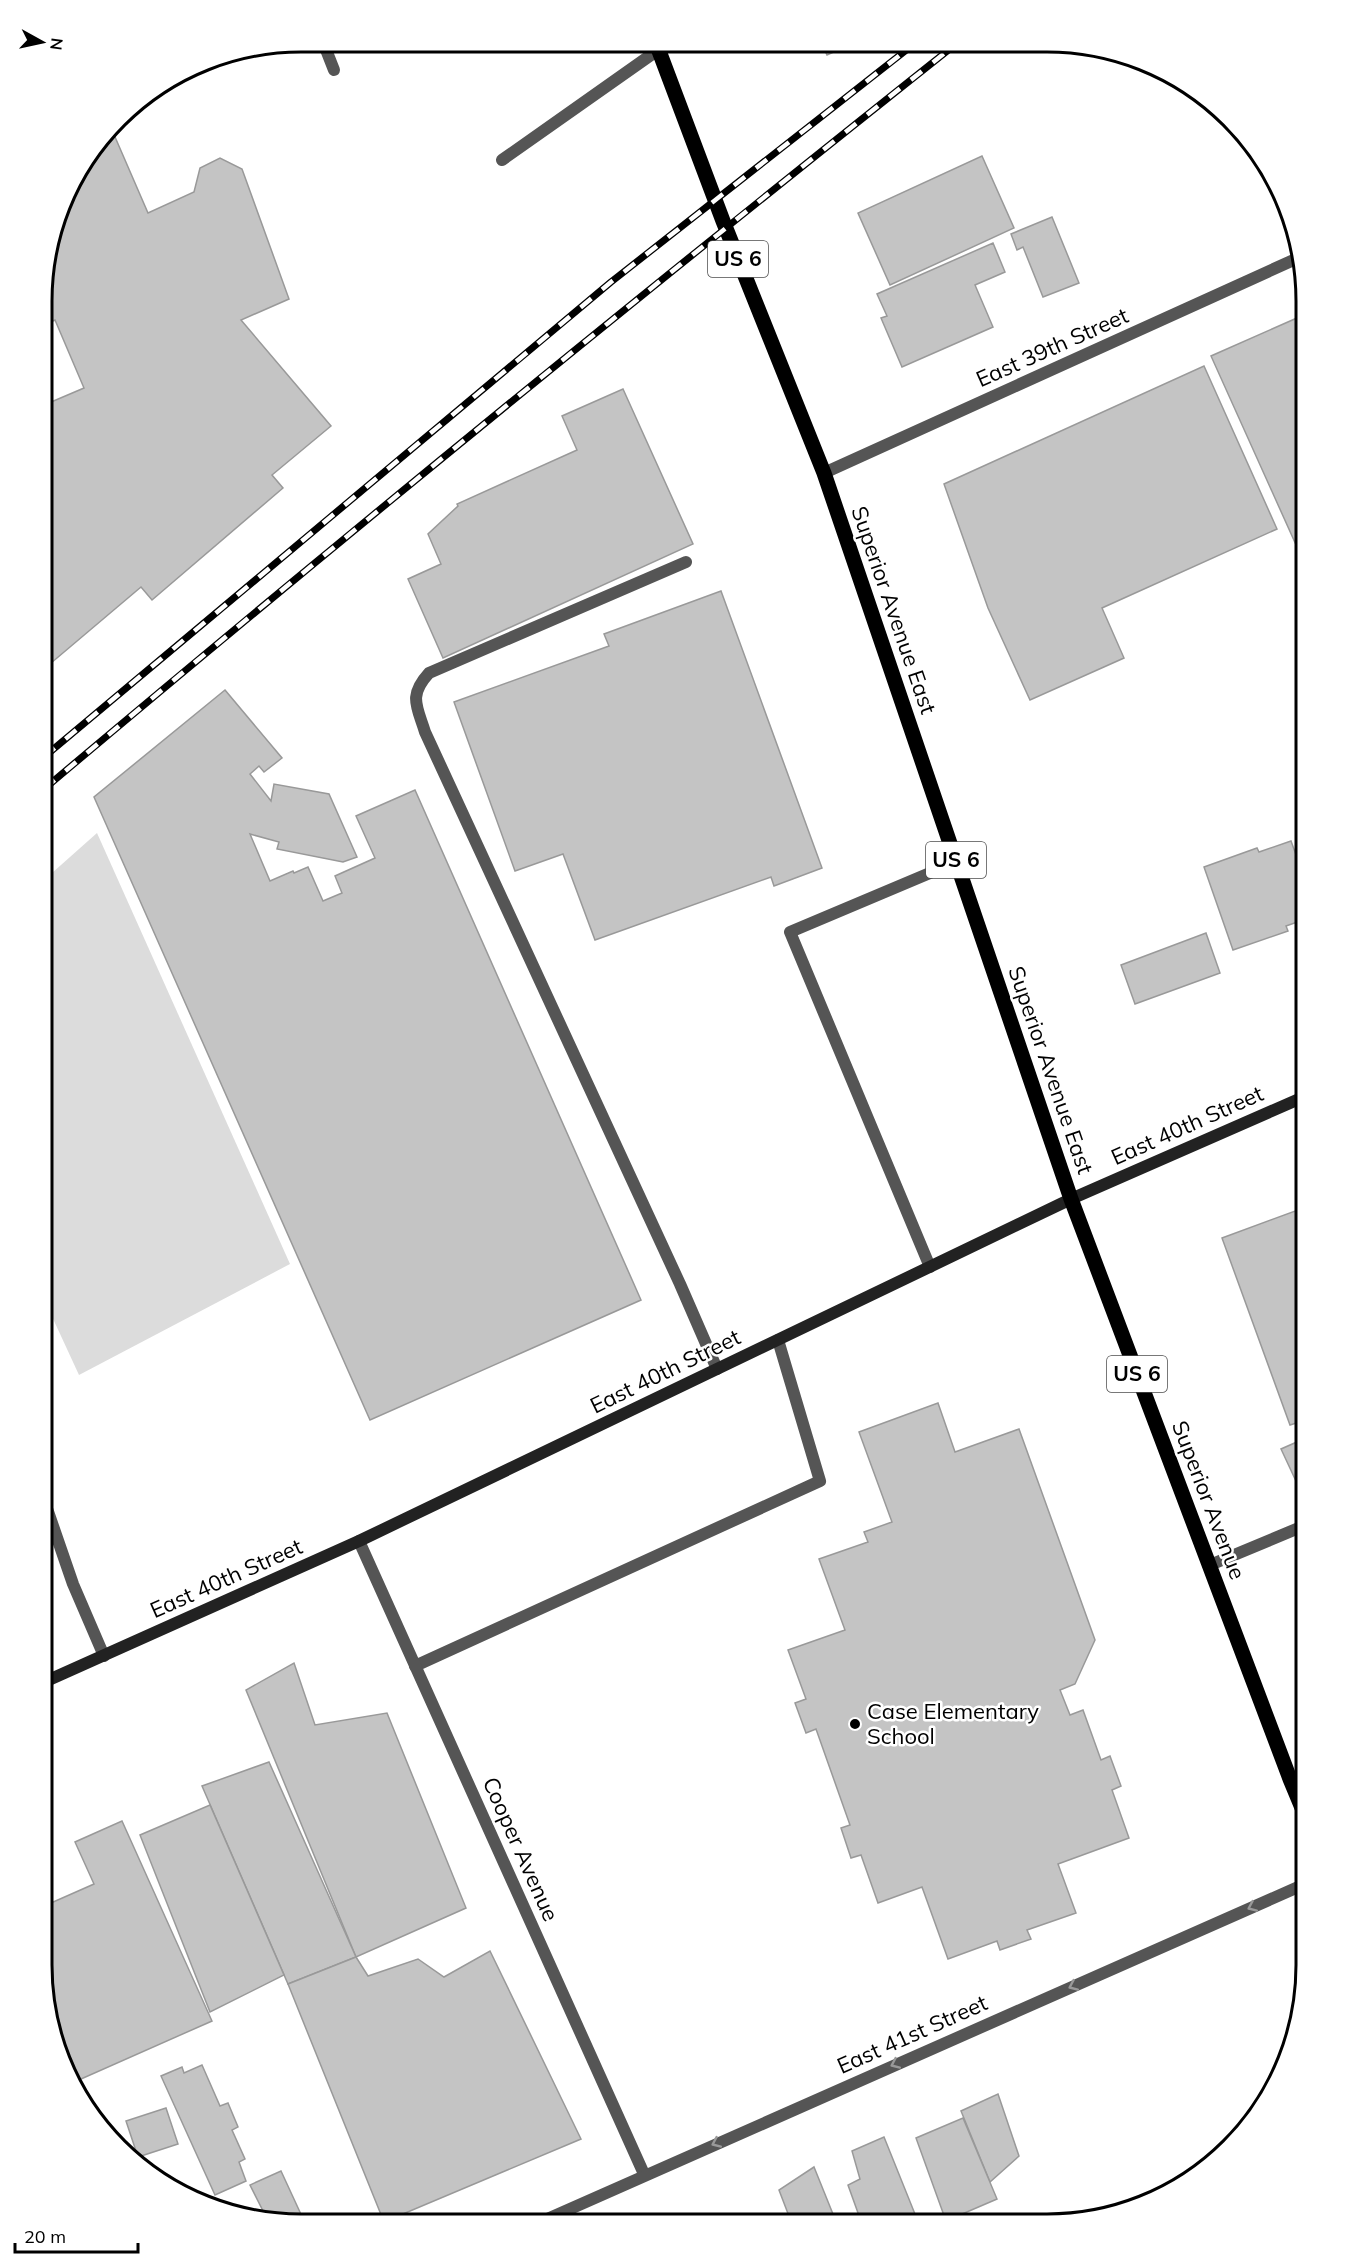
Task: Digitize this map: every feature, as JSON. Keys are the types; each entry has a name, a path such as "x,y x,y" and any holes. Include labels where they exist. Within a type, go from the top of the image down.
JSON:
{"main road":[{"name":"Superior Avenue East","path":"659,52 723,221 824,473 1071,1199"},
{"name":"Superior Avenue","path":"1071,1199 1296,1793"}],"street":[{"path":"327,52 334,70"},
{"path":"502,160 650,52"},
{"name":"East 39th Street","path":"824,473 1292,261"},
{"path":"686,562 429,673 419,684 415,699 425,732 670,1262 717,1369"},
{"path":"930,1267 790,932 956,862"},
{"name":"East 40th Street","path":"52,1679 359,1541 1071,1199 1296,1100"},
{"path":"415,1666 820,1481 778,1340"},
{"path":"52,1523 73,1584 104,1656"},
{"path":"1209,1565 1296,1529"},
{"name":"Cooper Avenue","path":"359,1541 644,2174"},
{"name":"East 41st Street","path":"558,2214 1296,1888"}],"shaded area":[{"path":"97,833 290,1264 79,1375 52,1316 52,873"}],"building":[{"path":"115,136 148,213 194,192 200,168 220,158 242,169 289,299 241,320 331,426 272,475 283,488 152,600 141,587 52,662 52,402 84,388 55,320 52,321 53,285 57,253 66,221 78,191 94,163"},
{"path":"982,156 1014,228 890,285 858,213"},
{"path":"1052,217 1079,283 1043,297 1023,247 1017,250 1011,234"},
{"path":"993,243 1005,272 975,285 993,327 902,367 881,318 887,316 877,294"},
{"path":"1296,318 1296,545 1211,356"},
{"path":"1204,366 1277,529 1102,608 1124,658 1030,700 988,608 944,484"},
{"path":"623,389 693,544 443,658 408,579 441,564 428,534 458,506 457,504 577,450 562,416"},
{"path":"721,591 822,868 774,886 771,877 595,940 563,854 515,871 454,702 609,646 604,634"},
{"path":"225,690 282,758 264,772 259,766 250,774 271,801 274,784 329,794 357,857 343,862 277,849 279,842 250,834 270,881 308,867 323,901 342,893 335,876 375,858 356,816 415,790 641,1300 370,1420 94,797"},
{"path":"1291,841 1296,855 1296,922 1286,926 1288,931 1233,950 1204,867 1257,848 1259,852"},
{"path":"1206,933 1220,973 1135,1004 1121,965"},
{"path":"1296,1211 1296,1423 1290,1425 1222,1238"},
{"path":"938,1403 955,1452 1019,1429 1095,1640 1075,1684 1060,1690 1070,1715 1083,1710 1101,1760 1110,1756 1121,1786 1112,1790 1129,1838 1058,1864 1076,1913 1027,1930 1031,1939 1000,1950 997,1941 948,1959 922,1887 878,1903 861,1855 851,1858 841,1828 850,1825 816,1729 806,1733 795,1703 806,1699 788,1650 845,1630 819,1559 868,1542 864,1532 892,1522 859,1432"},
{"path":"1296,1442 1296,1481 1281,1449"},
{"path":"294,1663 315,1725 387,1713 466,1908 356,1957 246,1690"},
{"path":"269,1762 356,1957 288,1984 202,1786"},
{"path":"210,1805 284,1975 210,2012 140,1835"},
{"path":"122,1821 212,2021 80,2079 71,2061 57,2014 52,1966 52,1903 94,1884 75,1842"},
{"path":"490,1951 581,2139 403,2214 381,2214 288,1984 356,1957 368,1976 418,1959 444,1977"},
{"path":"202,2065 220,2106 228,2103 238,2127 232,2130 245,2159 239,2162 246,2181 215,2195 161,2076 182,2067 184,2073"},
{"path":"998,2094 1019,2156 990,2182 961,2111"},
{"path":"166,2108 178,2144 141,2156 137,2153 126,2121"},
{"path":"963,2118 997,2199 962,2214 943,2214 916,2138"},
{"path":"884,2137 915,2214 858,2214 848,2185 860,2179 852,2151"},
{"path":"814,2167 833,2214 788,2214 779,2190"},
{"path":"281,2171 301,2214 263,2211 250,2185"}],"railway":[{"path":"52,750 611,282 904,52"},
{"path":"52,782 497,413 946,52"}],"place":[{"name":"Case Elementary School","path":"855,1724"}]}
